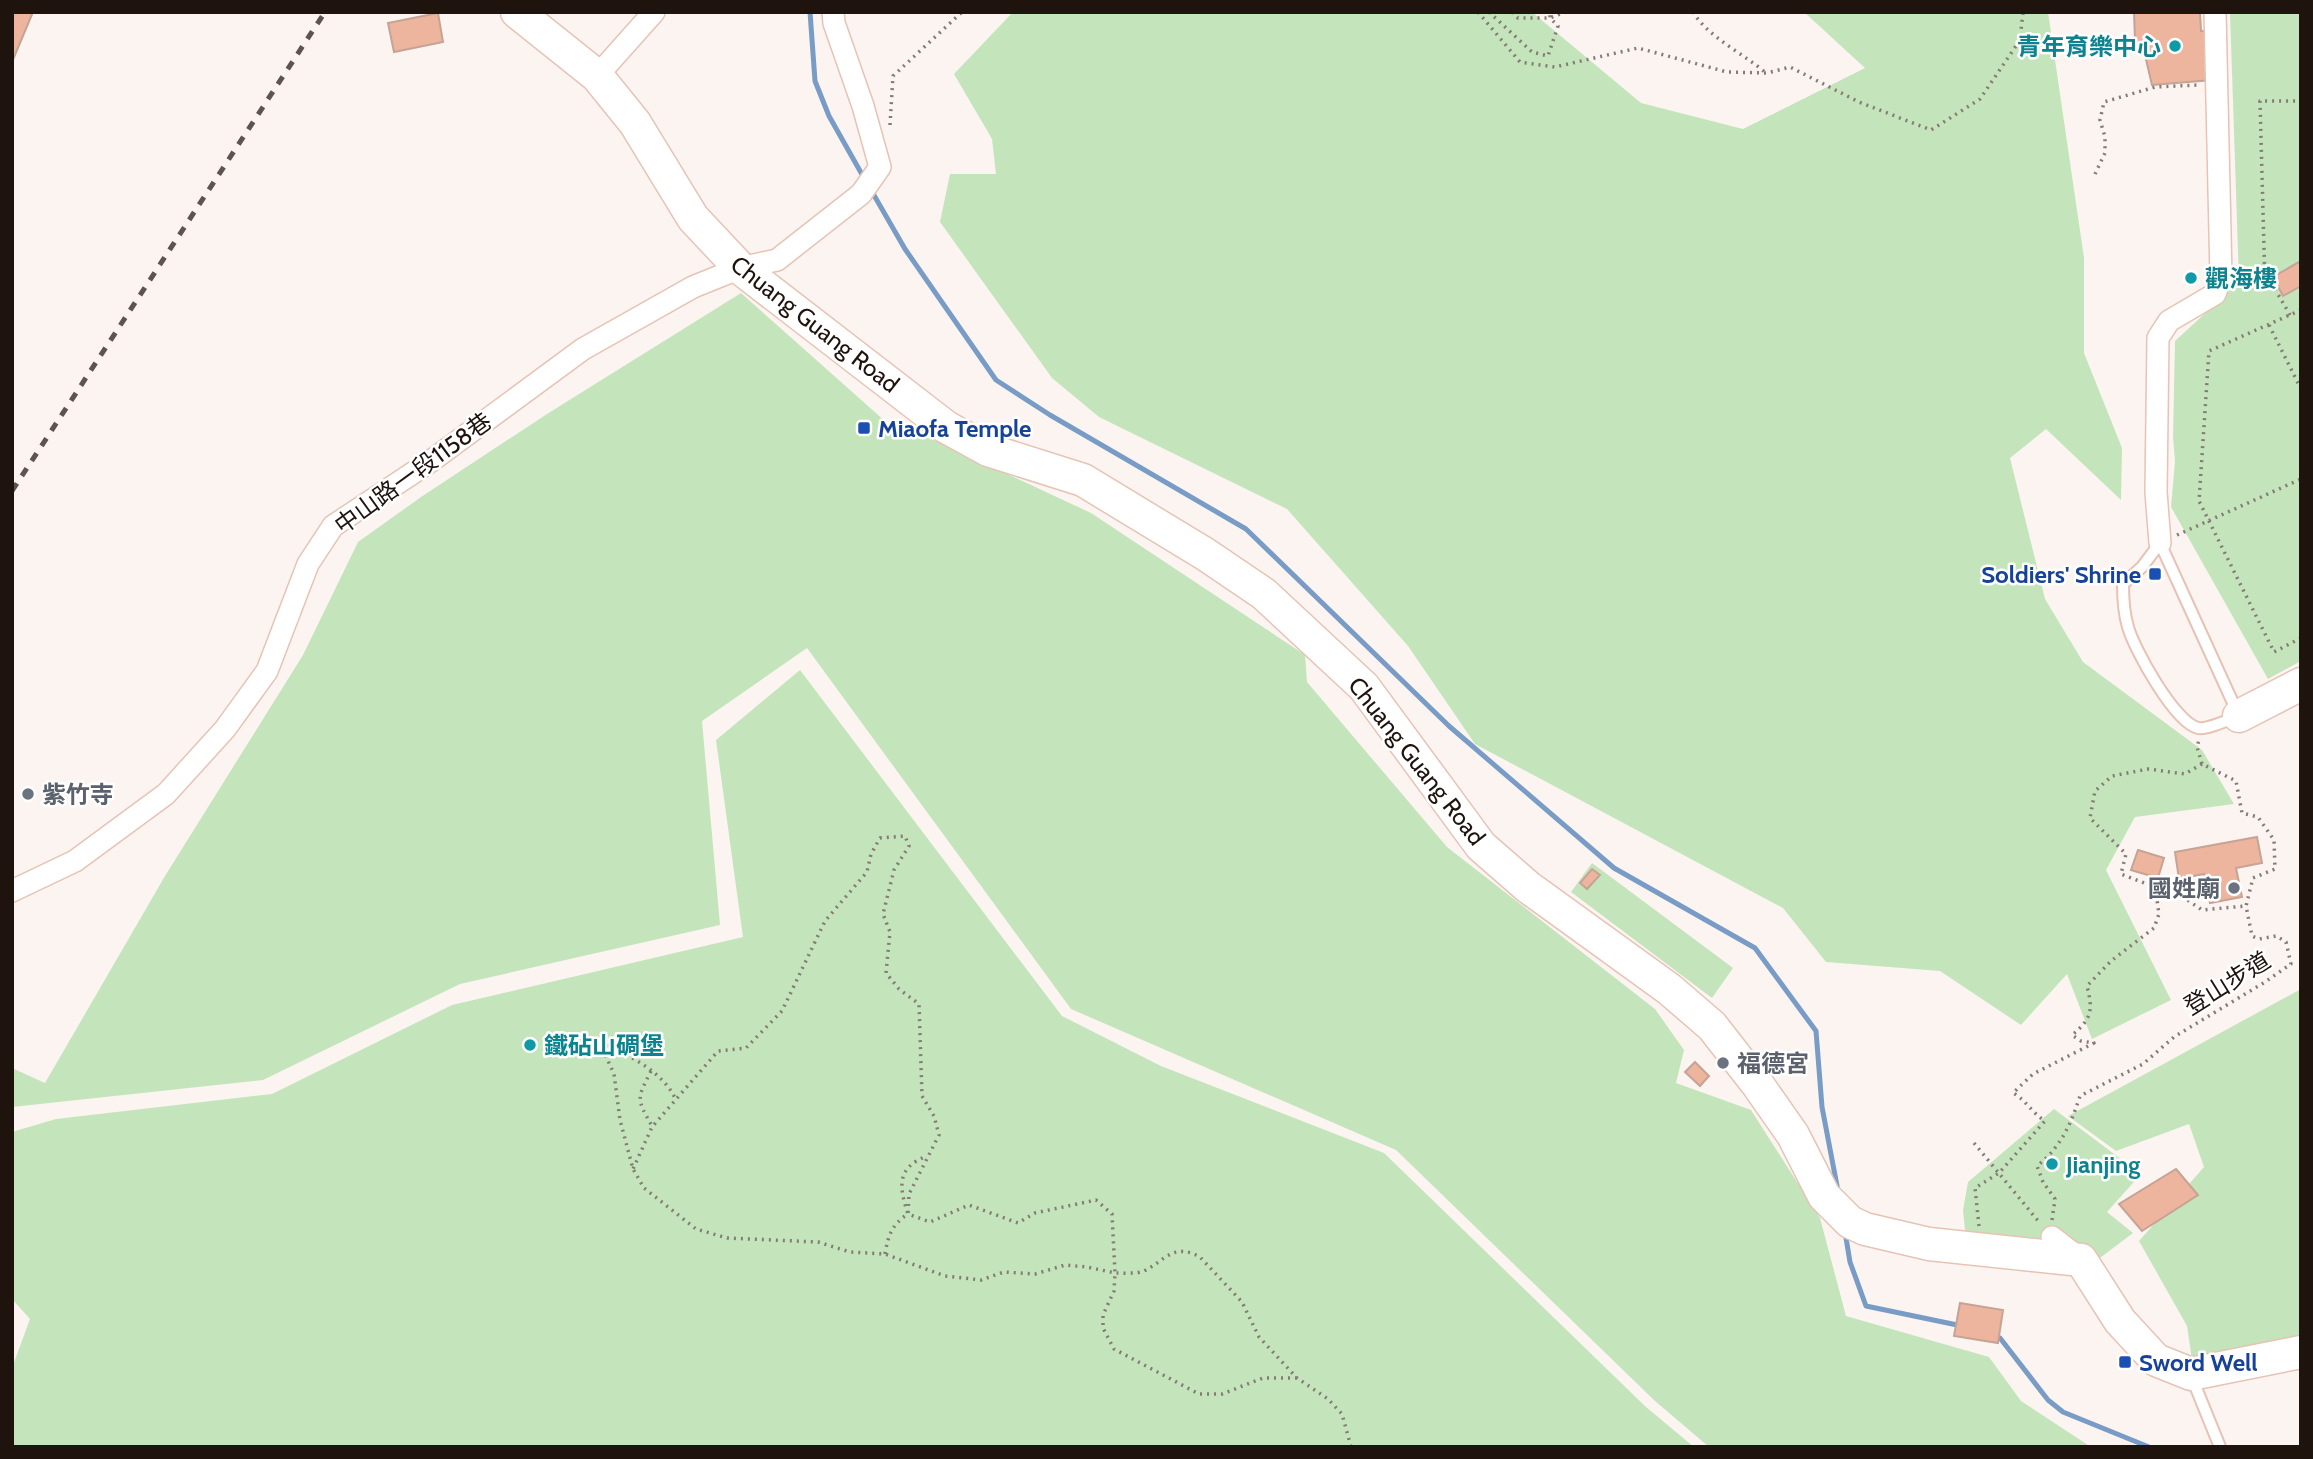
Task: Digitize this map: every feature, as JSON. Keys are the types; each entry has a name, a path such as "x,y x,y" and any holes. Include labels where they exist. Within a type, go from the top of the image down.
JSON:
{"street":[{"name":"Chuang Guang Road","path":"517,12 597,76 635,123 693,218 740,268 946,427 988,450 1083,480 1205,554 1264,594 1364,687 1481,846 1528,887 1669,989 1712,1026 1793,1135 1824,1196 1842,1213 1865,1229 1929,1244 2081,1260"},
{"path":"597,76 654,12"},
{"name":"中山路一段1158巷","path":"12,891 75,861 166,794 225,729 267,671 308,564 333,526 432,461 583,349 693,287 740,268 777,260 868,184 880,167 863,106 834,23 833,12"},
{"path":"2160,543 2156,492 2158,338 2169,321 2215,293 2221,277 2215,12"},
{"path":"2239,716 2301,684"},
{"path":"2049,1230 2081,1260 2120,1321 2156,1360 2191,1374 2301,1352"}],"lane":[{"path":"2160,543 2239,716 2203,728 2196,728 2182,718 2161,693 2128,628 2123,584 2142,567 2160,543"},
{"path":"2191,1374 2220,1447"}],"path":[{"path":"890,131 893,76 962,12"},
{"path":"1478,12 1520,62 1555,67 1638,48 1727,72 1766,73 1790,67 1859,102 1931,130 1980,99 2020,40 2023,12"},
{"path":"1489,12 1532,51 1548,55 1558,26 1550,15"},
{"path":"1512,12 1518,18 1565,12"},
{"path":"1693,12 1718,38 1766,73"},
{"path":"2095,174 2105,153 2105,137 2100,120 2104,102 2155,87 2218,85"},
{"path":"2290,314 2274,283 2264,284 2260,101 2301,101"},
{"path":"2301,310 2209,351 2199,501 2274,652 2301,638"},
{"path":"2269,325 2301,389"},
{"path":"2160,543 2301,479"},
{"path":"2202,764 2185,774 2148,769 2112,776 2095,790 2090,818 2126,854 2121,874 2186,899 2202,911 2246,906 2253,878 2275,869 2274,840 2258,817 2242,813 2236,781 2202,764 2197,747 2203,728"},
{"path":"632,1170 652,1127 718,1051 746,1048 782,1011 825,921 867,872 871,854 880,838 905,836 909,846 894,870 883,915 890,932 887,973 899,989 919,1004 922,1096 934,1116 939,1135 909,1194 908,1214"},
{"path":"1982,1249 1975,1188 1999,1172 2045,1121 2033,1113 2024,1099 2012,1093 2033,1074 2094,1043 2081,1041 2072,1035 2083,1026 2090,1015 2091,1003 2087,986 2125,948 2154,928 2159,914 2155,886"},
{"name":"登山步道","path":"2049,1230 2055,1199 2043,1182 2038,1166 2051,1155 2071,1124 2080,1096 2143,1064 2174,1037 2291,964 2286,942 2276,936 2259,939 2252,936 2246,906"},
{"path":"553,1044 585,1037 599,1041 639,1061 670,1087 676,1100"},
{"path":"599,1041 614,1074 620,1120 632,1170 644,1188 696,1229 727,1238 818,1242 850,1252 885,1254 944,1276 981,1280 1004,1272 1035,1274 1065,1265 1087,1266 1115,1273 1142,1272 1160,1259 1179,1251 1191,1252 1200,1257 1242,1302 1259,1337 1297,1377 1328,1399 1342,1414 1351,1447"},
{"path":"651,1071 640,1095 640,1105 652,1127"},
{"path":"1974,1143 2049,1230"},
{"path":"908,1214 901,1192 903,1174 916,1160 928,1156"},
{"path":"908,1214 930,1222 970,1205 1018,1223 1035,1213 1096,1200 1112,1214 1114,1291 1103,1315 1103,1328 1114,1349 1199,1394 1222,1394 1263,1378 1297,1377"},
{"path":"885,1254 889,1234 898,1220 908,1214"}],"green space":[{"path":"1013,12 1532,12 1641,103 1743,129 1865,68 1804,12 2048,12 2084,258 2084,353 2122,448 2121,500 2046,429 2010,458 2045,599 2083,662 2202,750 2234,804 2135,817 2106,870 2171,1000 2092,1039 2067,974 2021,1025 1940,971 1826,962 1783,908 1475,744 1408,646 1287,509 1099,417 1052,378 940,222 950,174 996,174 992,139 954,74"},
{"path":"2230,12 2301,12 2301,661 2268,679 2171,507 2175,461 2175,341 2239,282"},
{"path":"741,293 895,430 932,439 1091,513 1305,655 1307,682 1447,847 1655,1009 1684,1050 1676,1083 1751,1110 1820,1218 1846,1316 1989,1357 2021,1401 2091,1447 1709,1447 1655,1401 1396,1150 1071,1009 807,648 702,721 720,925 460,984 263,1080 12,1107 12,1068 45,1083 165,876 303,655 358,542 547,414"},
{"path":"800,670 1062,1016 1161,1066 1384,1153 1646,1407 1694,1447 12,1447 12,1368 30,1319 12,1299 12,1132 56,1119 272,1094 452,1005 743,937 716,740"},
{"path":"1592,863 1733,968 1712,998 1571,892"},
{"path":"2301,989 2301,1350 2194,1373 2187,1326 2139,1241 2204,1167 2189,1124 2116,1151 2068,1116"},
{"path":"2054,1109 2141,1174 2107,1212 2133,1233 2096,1261 1966,1240 1963,1210 1968,1182"}],"building":[{"path":"12,12 33,12 12,62"},
{"name":"青年育樂中心","path":"2134,12 2200,12 2201,31 2209,31 2212,80 2152,85 2144,51 2135,40"},
{"path":"438,13 443,42 394,52 388,23"},
{"path":"2299,262 2301,286 2283,296 2273,277"},
{"path":"2257,837 2262,863 2236,868 2242,897 2210,903 2204,874 2179,879 2175,852"},
{"path":"2138,850 2164,858 2158,878 2131,870"},
{"path":"1592,869 1600,875 1587,889 1580,883"},
{"path":"1695,1062 1709,1076 1700,1086 1685,1072"},
{"path":"2176,1169 2198,1195 2142,1231 2119,1204"},
{"path":"1960,1303 2003,1310 1998,1343 1954,1336"}],"waterway":[{"path":"810,12 815,81 829,116 864,178"},
{"path":"871,190 905,249 996,380 1050,415 1246,529 1449,726 1614,868 1755,948 1816,1031 1822,1107 1838,1191"},
{"path":"1845,1232 1850,1262 1866,1306 1962,1326"},
{"path":"1995,1336 2000,1338 2048,1400 2063,1412 2149,1447"}],"railway":[{"path":"12,491 325,12"}],"place":[{"name":"青年育樂中心","path":"2175,46"},
{"name":"觀海樓","path":"2191,278"},
{"name":"Miaofa Temple","path":"864,428"},
{"name":"Soldiers' Shrine","path":"2155,574"},
{"name":"紫竹寺","path":"28,794"},
{"name":"國姓廟","path":"2234,888"},
{"name":"鐵砧山碉堡","path":"530,1045"},
{"name":"福德宮","path":"1723,1063"},
{"name":"Jianjing","path":"2052,1164"},
{"name":"Sword Well","path":"2125,1362"}]}
